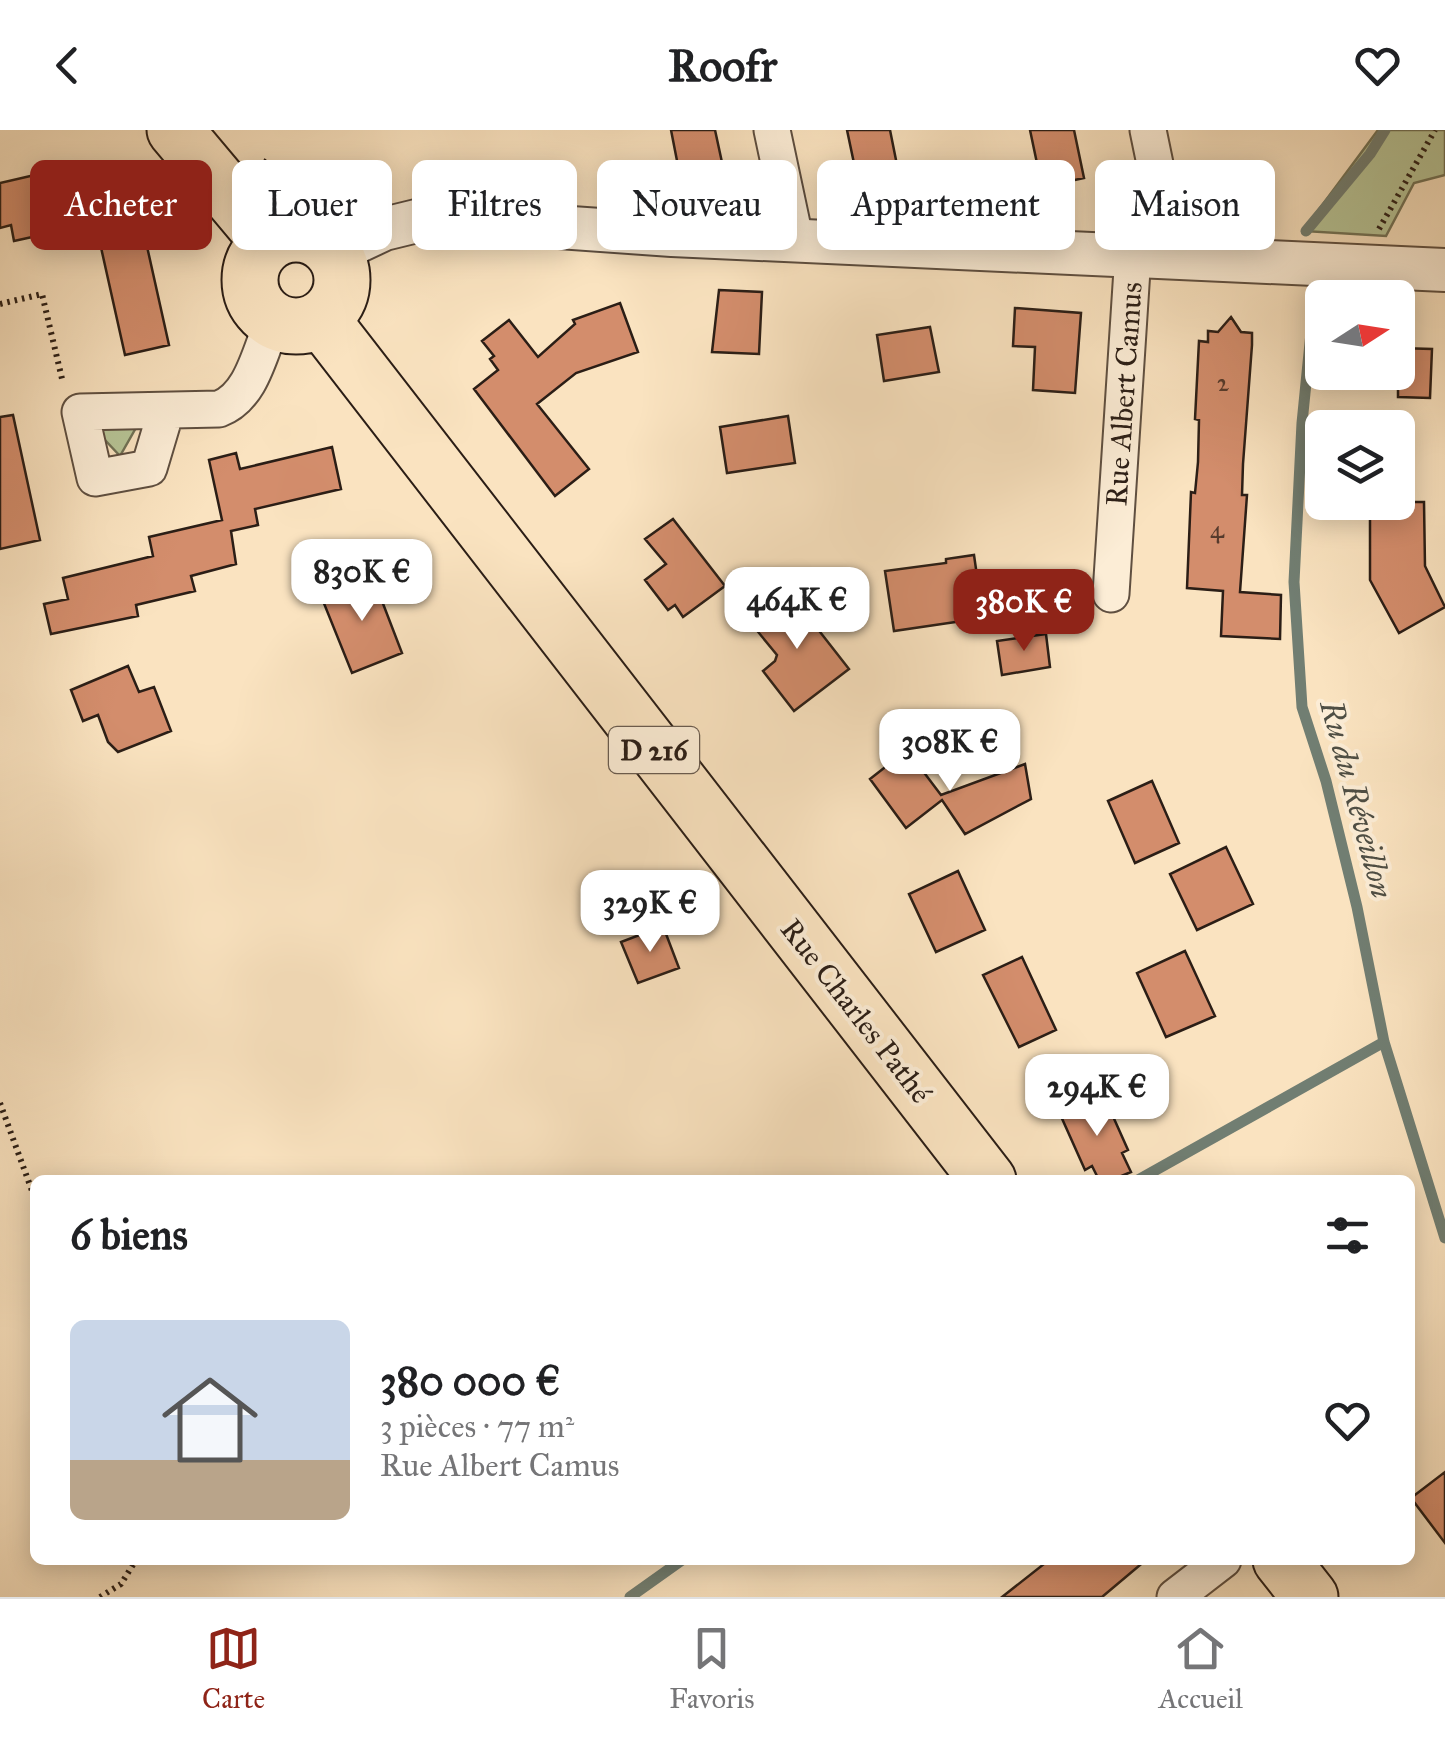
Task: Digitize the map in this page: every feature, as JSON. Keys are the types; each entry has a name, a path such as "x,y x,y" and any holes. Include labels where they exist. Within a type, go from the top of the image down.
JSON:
{"main road":[{"path":"175,130 232,198"},
{"path":"261,250 252,267 253,298 262,311 297,320 340,294 342,279 330,250"},
{"name":"Rue Charles Pathé","path":"297,320 984,1175"},
{"path":"1285,1565 1310,1597"}],"street":[{"path":"772,130 778,160"},
{"name":"Rue Albert Camus","path":"1111,594 1154,255 1148,130"},
{"path":"333,253 384,229 429,218 597,230"},
{"path":"797,238 1445,270"},
{"path":"166,411 148,468 96,478 80,412 219,409 243,394 297,320"},
{"path":"1175,1597 1217,1565"}],"path":[{"path":"1374,267 1376,236 1435,130"},
{"path":"256,157 262,160"},
{"path":"0,304 42,294 68,402 80,412"},
{"path":"0,1103 30,1185"},
{"path":"100,1597 121,1584 133,1565"}],"green space":[{"path":"1378,130 1445,130 1445,175 1414,183 1386,236 1303,231"},
{"path":"141,419 120,456 90,424"}],"building":[{"path":"671,130 715,130 721,160 677,160"},
{"path":"847,130 890,130 896,160 853,160"},
{"path":"1030,130 1074,130 1084,178 1075,180 1075,160 1036,160"},
{"path":"30,176 30,237 14,241 11,225 0,228 0,183"},
{"path":"102,250 148,250 169,345 125,355"},
{"path":"719,290 762,292 759,354 712,352"},
{"path":"620,303 638,352 576,373 537,404 589,469 555,496 474,389 498,370 490,359 494,356 482,341 509,320 538,357 575,324 573,320"},
{"path":"1015,308 1081,313 1075,393 1033,390 1035,347 1013,346"},
{"path":"1231,317 1241,332 1252,333 1240,592 1281,595 1280,639 1221,636 1223,591 1187,588 1191,492 1195,493 1198,462 1199,420 1195,419 1199,341 1208,342 1208,331 1218,332"},
{"path":"930,327 939,372 884,381 877,335"},
{"path":"1415,348 1432,349 1430,398 1398,397 1398,390 1415,390"},
{"path":"13,415 40,540 0,549 0,417"},
{"path":"788,416 795,463 727,473 720,427"},
{"path":"332,447 341,489 255,509 258,525 231,531 236,564 191,576 195,591 136,605 138,616 51,634 44,604 68,599 63,578 153,556 149,537 222,520 209,460 236,453 240,469"},
{"path":"1415,502 1424,502 1425,566 1445,607 1399,633 1370,580 1370,520 1415,520"},
{"path":"673,519 725,586 683,617 675,605 668,610 645,580 666,564 645,539"},
{"path":"974,555 983,618 894,631 885,571"},
{"path":"372,575 402,653 352,673 321,596"},
{"path":"788,591 849,669 794,711 763,671 777,655 750,622"},
{"path":"1046,634 1050,667 1002,675 997,641"},
{"path":"128,666 139,692 154,687 171,731 118,752 108,742 98,715 83,721 71,690"},
{"path":"907,750 941,795 1025,764 1031,799 965,834 942,800 906,828 870,779"},
{"path":"1152,781 1179,843 1135,863 1108,801"},
{"path":"1226,847 1253,904 1197,930 1170,874"},
{"path":"958,871 985,930 936,952 909,894"},
{"path":"663,926 679,968 638,983 621,942"},
{"path":"1185,951 1215,1016 1166,1037 1137,973"},
{"path":"1022,957 1056,1030 1019,1047 983,975"},
{"path":"1103,1094 1128,1150 1122,1153 1131,1172 1096,1175 1092,1166 1085,1170 1060,1114"},
{"path":"1445,1472 1445,1543 1415,1503 1415,1495"},
{"path":"1043,1565 1140,1565 1102,1597 1002,1597"}],"waterway":[{"name":"Ru du Réveillon","path":"1306,231 1385,130"},
{"name":"Ru du Réveillon","path":"1305,390 1294,582 1302,707 1326,781 1357,907 1384,1042 1445,1238"},
{"path":"1147,1175 1384,1042"},
{"path":"630,1597 675,1565"}]}
